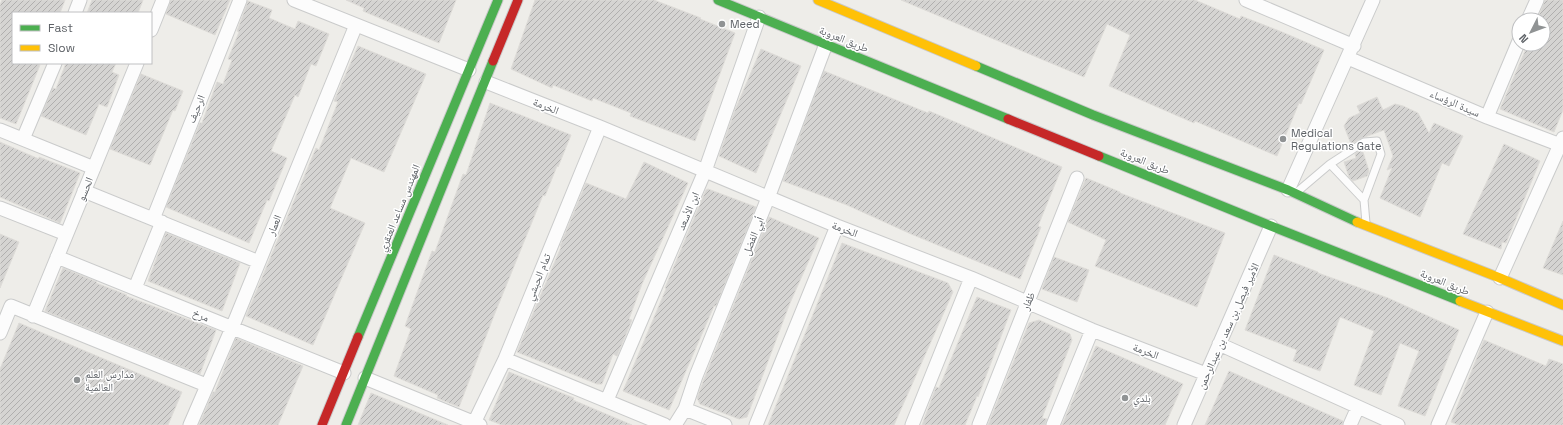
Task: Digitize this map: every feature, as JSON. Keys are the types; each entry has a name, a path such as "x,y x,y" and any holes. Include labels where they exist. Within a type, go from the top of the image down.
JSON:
{"main road":[{"name":"المهندس مساعد العنقري","path":"322,425 498,0"},
{"path":"346,425 518,0"},
{"name":"طريق العروبة","path":"718,0 1271,226 1563,341"},
{"path":"818,0 845,6 1093,115 1292,191 1367,226 1500,278 1563,305"}],"street":[{"path":"75,12 80,0"},
{"path":"152,28 163,0"},
{"name":"الرحيف","path":"135,288 157,221 240,0"},
{"path":"294,0 469,70"},
{"path":"1246,0 1354,46"},
{"path":"1292,191 1373,0"},
{"path":"1532,12 1537,0"},
{"name":"ابن الأسعد","path":"607,400 705,171 759,17"},
{"name":"العمار","path":"190,425 206,385 232,328 356,25"},
{"name":"أبي الفضل","path":"675,425 685,409 696,376 768,198 826,44"},
{"path":"1487,117 1514,52"},
{"name":"سيدة الرؤساء","path":"1348,58 1487,117 1562,143"},
{"path":"23,139 55,64"},
{"name":"الحسو","path":"33,316 137,64"},
{"name":"الخرمة","path":"486,82 600,127 837,226 972,278 1092,330 1206,374"},
{"name":"تمام الحبشي","path":"475,424 504,359 600,127"},
{"path":"0,130 94,168"},
{"path":"1500,278 1562,143"},
{"name":"ظفار","path":"979,425 1077,178"},
{"path":"84,191 259,262"},
{"path":"0,208 66,234"},
{"path":"756,425 837,226"},
{"name":"الأمير فيصل بن سعد بن عبدالرحمن","path":"1184,425 1271,226"},
{"name":"مرخ","path":"57,257 344,373"},
{"path":"912,425 972,278"},
{"path":"0,333 11,306 206,385"},
{"path":"1438,425 1487,312"},
{"path":"1053,425 1092,330"},
{"path":"1219,344 1398,425"},
{"path":"504,359 665,425"},
{"path":"365,378 475,424"},
{"path":"1350,425 1358,407"},
{"path":"685,409 725,425"}],"lane":[{"path":"1292,191 1364,142 1377,141 1381,154 1364,200 1367,226"},
{"path":"1330,164 1364,200"}],"building":[{"path":"2,0 65,0 60,12 12,12 12,64 40,65 16,124 0,118 0,5"},
{"path":"92,0 143,0 138,12 87,12"},
{"path":"171,0 230,0 215,35 166,14"},
{"path":"346,0 456,0 439,43 363,11 364,8"},
{"path":"535,0 654,0 735,33 695,141 630,116 631,113 593,98 592,101 553,85 552,88 511,69"},
{"path":"901,0 1195,0 1240,19 1241,16 1324,50 1301,104 1299,103 1277,156 1195,121 1194,123 1109,86 1130,35 1107,24 1084,77"},
{"path":"1545,0 1563,0 1563,110 1554,132 1500,109 1525,52 1551,52 1551,12 1540,12"},
{"path":"248,1 272,10 269,18 295,29 298,21 329,34 316,66 311,64 298,97 295,95 271,151 287,158 249,243 166,207 200,123 202,123 217,82 223,84 232,60 228,59 239,32 237,31"},
{"path":"358,46 426,74 384,172 351,158 330,208 365,223 313,345 246,316 316,148 319,150 338,102 334,101"},
{"path":"761,49 801,66 756,173 719,156 735,110"},
{"path":"66,64 116,64 112,72 119,75 107,107 99,104 86,135 41,116 53,88 56,89"},
{"path":"824,71 928,113 929,111 1062,167 1038,226 1041,227 1020,279 911,234 847,205 783,181"},
{"path":"141,74 183,91 175,111 173,110 150,165 110,149"},
{"path":"1377,97 1383,110 1395,104 1418,113 1429,133 1434,123 1463,136 1449,166 1442,163 1420,217 1380,198 1392,168 1387,170 1393,156 1384,130 1362,138 1351,144 1344,126 1349,118 1360,113 1357,106"},
{"path":"490,103 571,135 545,196 543,195 459,407 437,398 438,395 394,376 411,329 405,326 432,251 435,252 463,174 466,175"},
{"path":"0,142 39,159 39,157 80,173 60,223 0,197"},
{"path":"1504,144 1540,161 1506,243 1502,242 1501,249 1463,234"},
{"path":"1362,149 1369,171 1367,176 1353,181 1349,177 1344,162 1356,158 1355,154"},
{"path":"644,162 688,183 642,284 629,319 632,320 617,356 613,354 602,384 597,384 517,352 586,183 626,199"},
{"path":"1086,178 1120,193 1225,233 1197,307 1095,266 1106,240 1068,222"},
{"path":"708,189 756,207 716,306 714,306 669,410 623,391 697,211 706,190"},
{"path":"769,217 819,238 790,303 747,417 739,419 700,404 697,398"},
{"path":"1563,221 1563,275 1543,268"},
{"path":"166,233 240,263 222,311 148,281"},
{"path":"0,234 19,242 0,288"},
{"path":"842,243 948,283 953,292 894,425 768,425"},
{"path":"1274,255 1318,273 1388,298 1459,330 1425,416 1398,406 1419,351 1400,343 1381,395 1354,385 1374,331 1340,317 1320,371 1293,361 1297,350 1245,330"},
{"path":"1054,257 1089,270 1077,302 1042,289"},
{"path":"63,268 127,295 126,296 216,330 200,374 45,311"},
{"path":"977,297 1011,310 978,397 977,396 965,425 922,425 936,387 939,388"},
{"path":"1039,320 1070,334 1072,340 1042,418 1047,419 1045,425 988,425 1029,323"},
{"name":"مدارس العلم العالمية","path":"19,323 182,392 168,425 0,425 0,369"},
{"path":"236,338 303,366 278,425 199,425 213,392 215,392"},
{"path":"1484,340 1546,366 1549,359 1563,364 1563,425 1458,425 1451,422"},
{"name":"بلدي","path":"1096,346 1183,384 1165,425 1062,425"},
{"path":"1229,371 1343,421 1342,425 1205,425"},
{"path":"509,372 574,398 573,400 632,425 502,425 489,420"},
{"path":"371,393 448,425 358,425"}],"traffic: fast":[{"path":"358,337 498,0"},
{"path":"718,0 1008,119"},
{"path":"346,425 493,61"},
{"path":"976,66 1093,115 1288,190 1357,222"},
{"path":"1099,156 1460,301"}],"traffic: slow":[{"path":"818,0 976,66"},
{"path":"1357,222 1500,278 1563,305"},
{"path":"1460,301 1563,341"}],"traffic: jam":[{"path":"493,61 518,0"},
{"path":"1008,119 1099,156"},
{"path":"322,425 358,337"}],"place":[{"name":"Meed","path":"722,24"},
{"name":"Medical Regulations Gate","path":"1283,139"},
{"name":"مدارس العلم العالمية","path":"77,380"},
{"name":"بلدي","path":"1125,398"}]}
